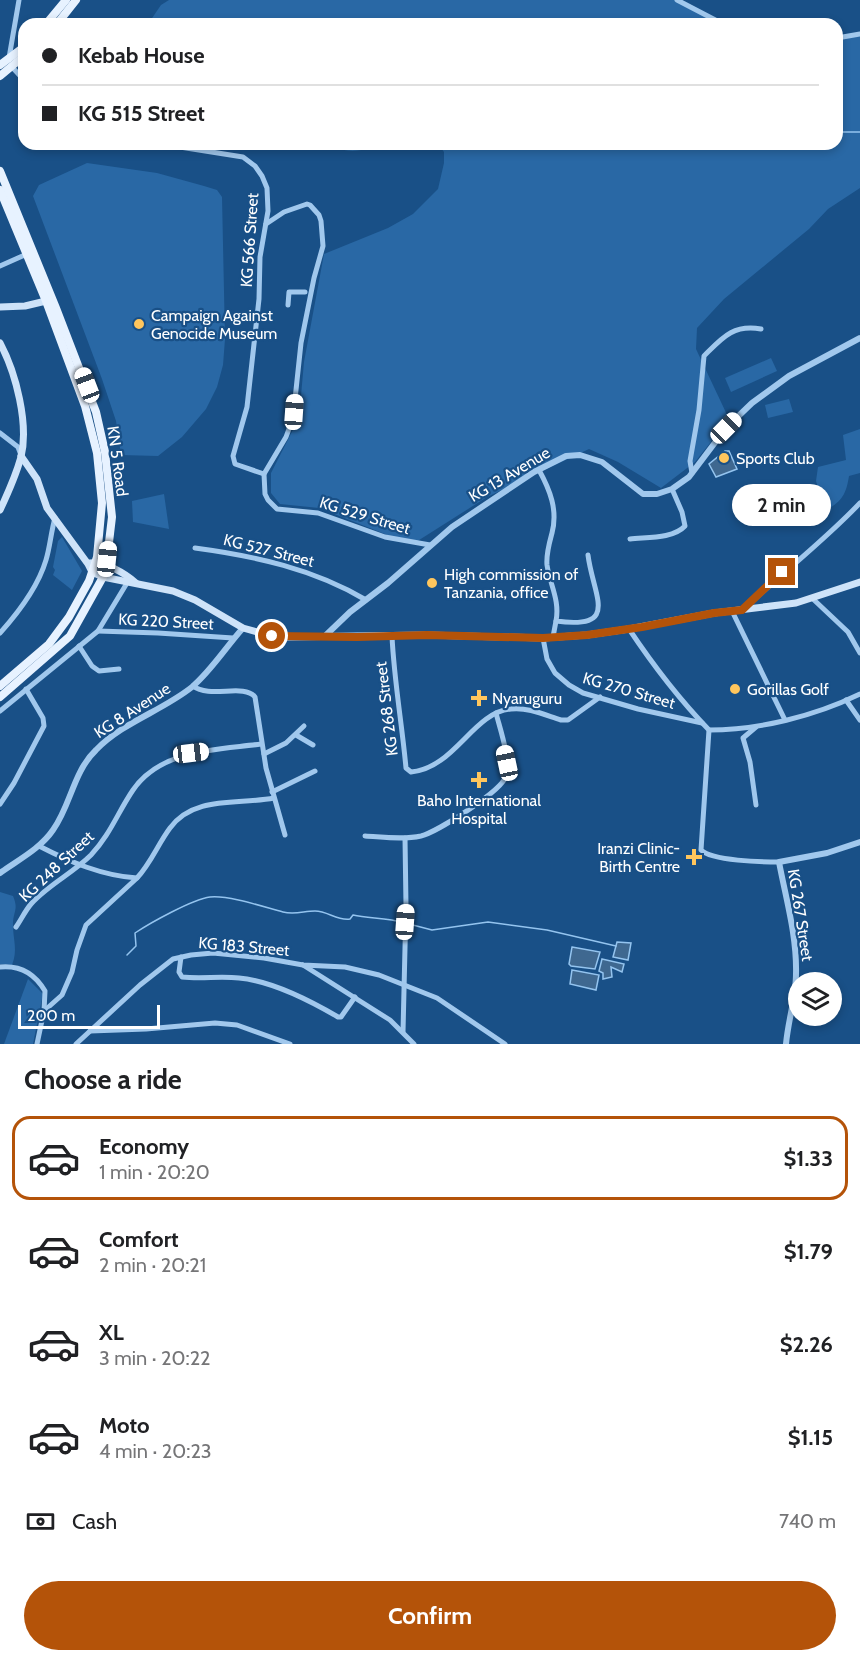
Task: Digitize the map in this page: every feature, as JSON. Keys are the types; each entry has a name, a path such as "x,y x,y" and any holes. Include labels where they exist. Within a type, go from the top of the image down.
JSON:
{"main road":[{"path":"51,18 66,0"},
{"path":"62,18 76,0"},
{"path":"0,76 18,53"},
{"path":"0,66 18,59"},
{"name":"KN 5 Road","path":"0,171 75,355 101,430 110,485 111,518 103,577 70,636 0,699"},
{"name":"KN 5 Road","path":"0,190 46,301 85,406 94,442 102,503 92,572 69,617 50,644 0,686"},
{"path":"0,307 25,306 46,301"},
{"path":"0,343 7,356 20,404 23,430 21,456 0,510"},
{"path":"21,456 37,479 48,508 92,563 125,573 136,583"},
{"path":"92,572 127,583 173,591 195,600 243,628 272,636 543,638 629,629 732,611 787,605 813,599 860,582"}],"street":[{"path":"18,73 10,63 19,0"},
{"path":"677,0 712,18"},
{"path":"843,37 860,34"},
{"name":"KG 566 Street","path":"203,150 243,157 252,162 266,184 268,211 260,257 259,299 247,407 233,461 240,466 264,474"},
{"path":"264,474 292,423 301,344 323,246 321,221 313,207 307,204 284,212 266,224"},
{"path":"268,211 284,212"},
{"path":"0,266 27,254"},
{"path":"288,305 289,292 305,292"},
{"path":"692,473 690,461 698,418 704,356 731,332 748,326 761,329"},
{"name":"KG 13 Avenue","path":"326,636 350,612 430,545 480,507 539,470 566,456 580,455 602,462 643,494 657,494 672,489 692,473 726,428 752,403 789,376 860,338"},
{"path":"0,433 18,447 21,456"},
{"path":"539,470 549,492 554,515 547,556 558,602 553,637"},
{"name":"KG 529 Street","path":"264,474 265,494 277,509 318,513 385,537 430,545"},
{"path":"630,539 668,534 683,529 684,520 672,489"},
{"path":"742,610 860,503"},
{"path":"0,633 21,607 37,581 45,562 55,518"},
{"name":"KG 527 Street","path":"195,548 239,554 299,570 329,581 366,600"},
{"path":"556,621 585,623 596,617 599,603 590,572 588,555"},
{"path":"0,699 2,709 98,631 127,583"},
{"path":"813,599 848,632 860,653"},
{"path":"732,611 785,720"},
{"name":"KG 8 Avenue","path":"0,873 39,846 58,823 78,775 87,759 97,748 193,686 243,628"},
{"path":"629,629 684,704 709,730 737,730 785,720 860,694"},
{"name":"KG 220 Street","path":"98,631 233,638"},
{"name":"KG 268 Street","path":"392,636 393,663 408,771 416,772 438,763 496,712"},
{"name":"KG 270 Street","path":"543,638 547,659 555,673 583,693 638,709 702,723"},
{"path":"79,646 92,666 99,671 119,669"},
{"path":"193,686 206,692 253,693 261,744 285,835"},
{"path":"0,804 14,783 44,726 43,718 26,689"},
{"path":"365,836 405,838 422,836 434,831 503,783 507,763 496,712 517,708 568,720 600,697"},
{"path":"846,700 860,720"},
{"path":"264,754 286,743 304,726"},
{"path":"756,805 750,762 743,738 758,726"},
{"path":"709,730 700,846 704,854 753,862 778,862 827,853 860,842"},
{"path":"296,735 313,745"},
{"name":"KG 248 Street","path":"16,927 36,899 81,864 102,843 132,790 144,776 165,763 191,753 261,744"},
{"path":"44,1011 62,995 72,972 76,950 86,925 137,878 178,818 193,809 213,802 241,802 273,795 315,771"},
{"path":"403,1032 405,838"},
{"path":"39,846 65,859 118,877 137,878"},
{"name":"KG 267 Street","path":"778,862 795,943 796,961 796,977 786,1044"},
{"name":"KG 183 Street","path":"76,1044 140,985 173,959 213,953 354,969 404,984 438,998 505,1044"},
{"path":"181,957 179,972 183,977 252,980 303,998 338,1017 345,1014 355,997"},
{"path":"303,965 390,1020 414,1044"},
{"path":"0,967 20,969 30,973 45,991 44,1011 37,1044"},
{"path":"90,1031 174,1028 215,1023 237,1025 290,1044"}],"shaded area":[{"path":"169,0 675,0 715,18 152,18 161,5"},
{"path":"860,36 860,188 828,209 809,229 724,299 697,328 696,349 729,419 695,462 661,488 618,462 589,449 487,497 416,542 395,538 319,508 280,504 271,493 271,473 299,418 304,362 324,254 388,228 413,214 438,189 444,163 442,150 843,150 843,38"},
{"path":"87,163 157,173 217,190 222,197 225,339 223,365 217,387 206,409 182,437 158,456 121,455 116,421 102,379 33,196 39,185"},
{"path":"771,358 777,371 731,392 725,378"},
{"path":"789,399 793,412 768,418 765,405"},
{"path":"860,429 860,473 849,476 842,497 825,511 816,481 818,467 846,460 843,435"},
{"name":"Sports Club","path":"725,451 729,451 737,469 716,477 709,464"},
{"path":"164,494 169,529 133,522 132,501"},
{"path":"62,537 82,571 72,590 53,575 58,541"},
{"path":"0,892 13,896 16,904 13,920 15,955 12,965 0,964"},
{"path":"617,942 631,943 628,960 613,957"},
{"path":"572,947 600,952 595,969 571,966 569,964"},
{"path":"602,959 624,964 622,972 611,967 612,977 603,979 603,973 599,971"},
{"path":"572,970 599,975 596,990 570,984"},
{"path":"28,979 43,994 33,1044 4,1044"}],"waterway":[{"path":"843,132 860,132"},
{"path":"127,955 136,946 135,933 183,907 210,897 236,900 287,913 315,911 345,919 350,919 353,915 404,923"},
{"path":"409,924 432,930 488,922 547,930 616,946"}],"place":[{"name":"Campaign Against Genocide Museum","path":"139,324"},
{"name":"Sports Club","path":"724,458"},
{"name":"High commission of Tanzania, office","path":"432,583"},
{"name":"Gorillas Golf","path":"735,689"},
{"name":"Nyaruguru","path":"479,698"},
{"name":"Baho International Hospital","path":"479,780"},
{"name":"Iranzi Clinic- Birth Centre","path":"694,857"}],"route":[{"path":"272,636 427,635 543,638 587,635 742,610 782,572"}]}
